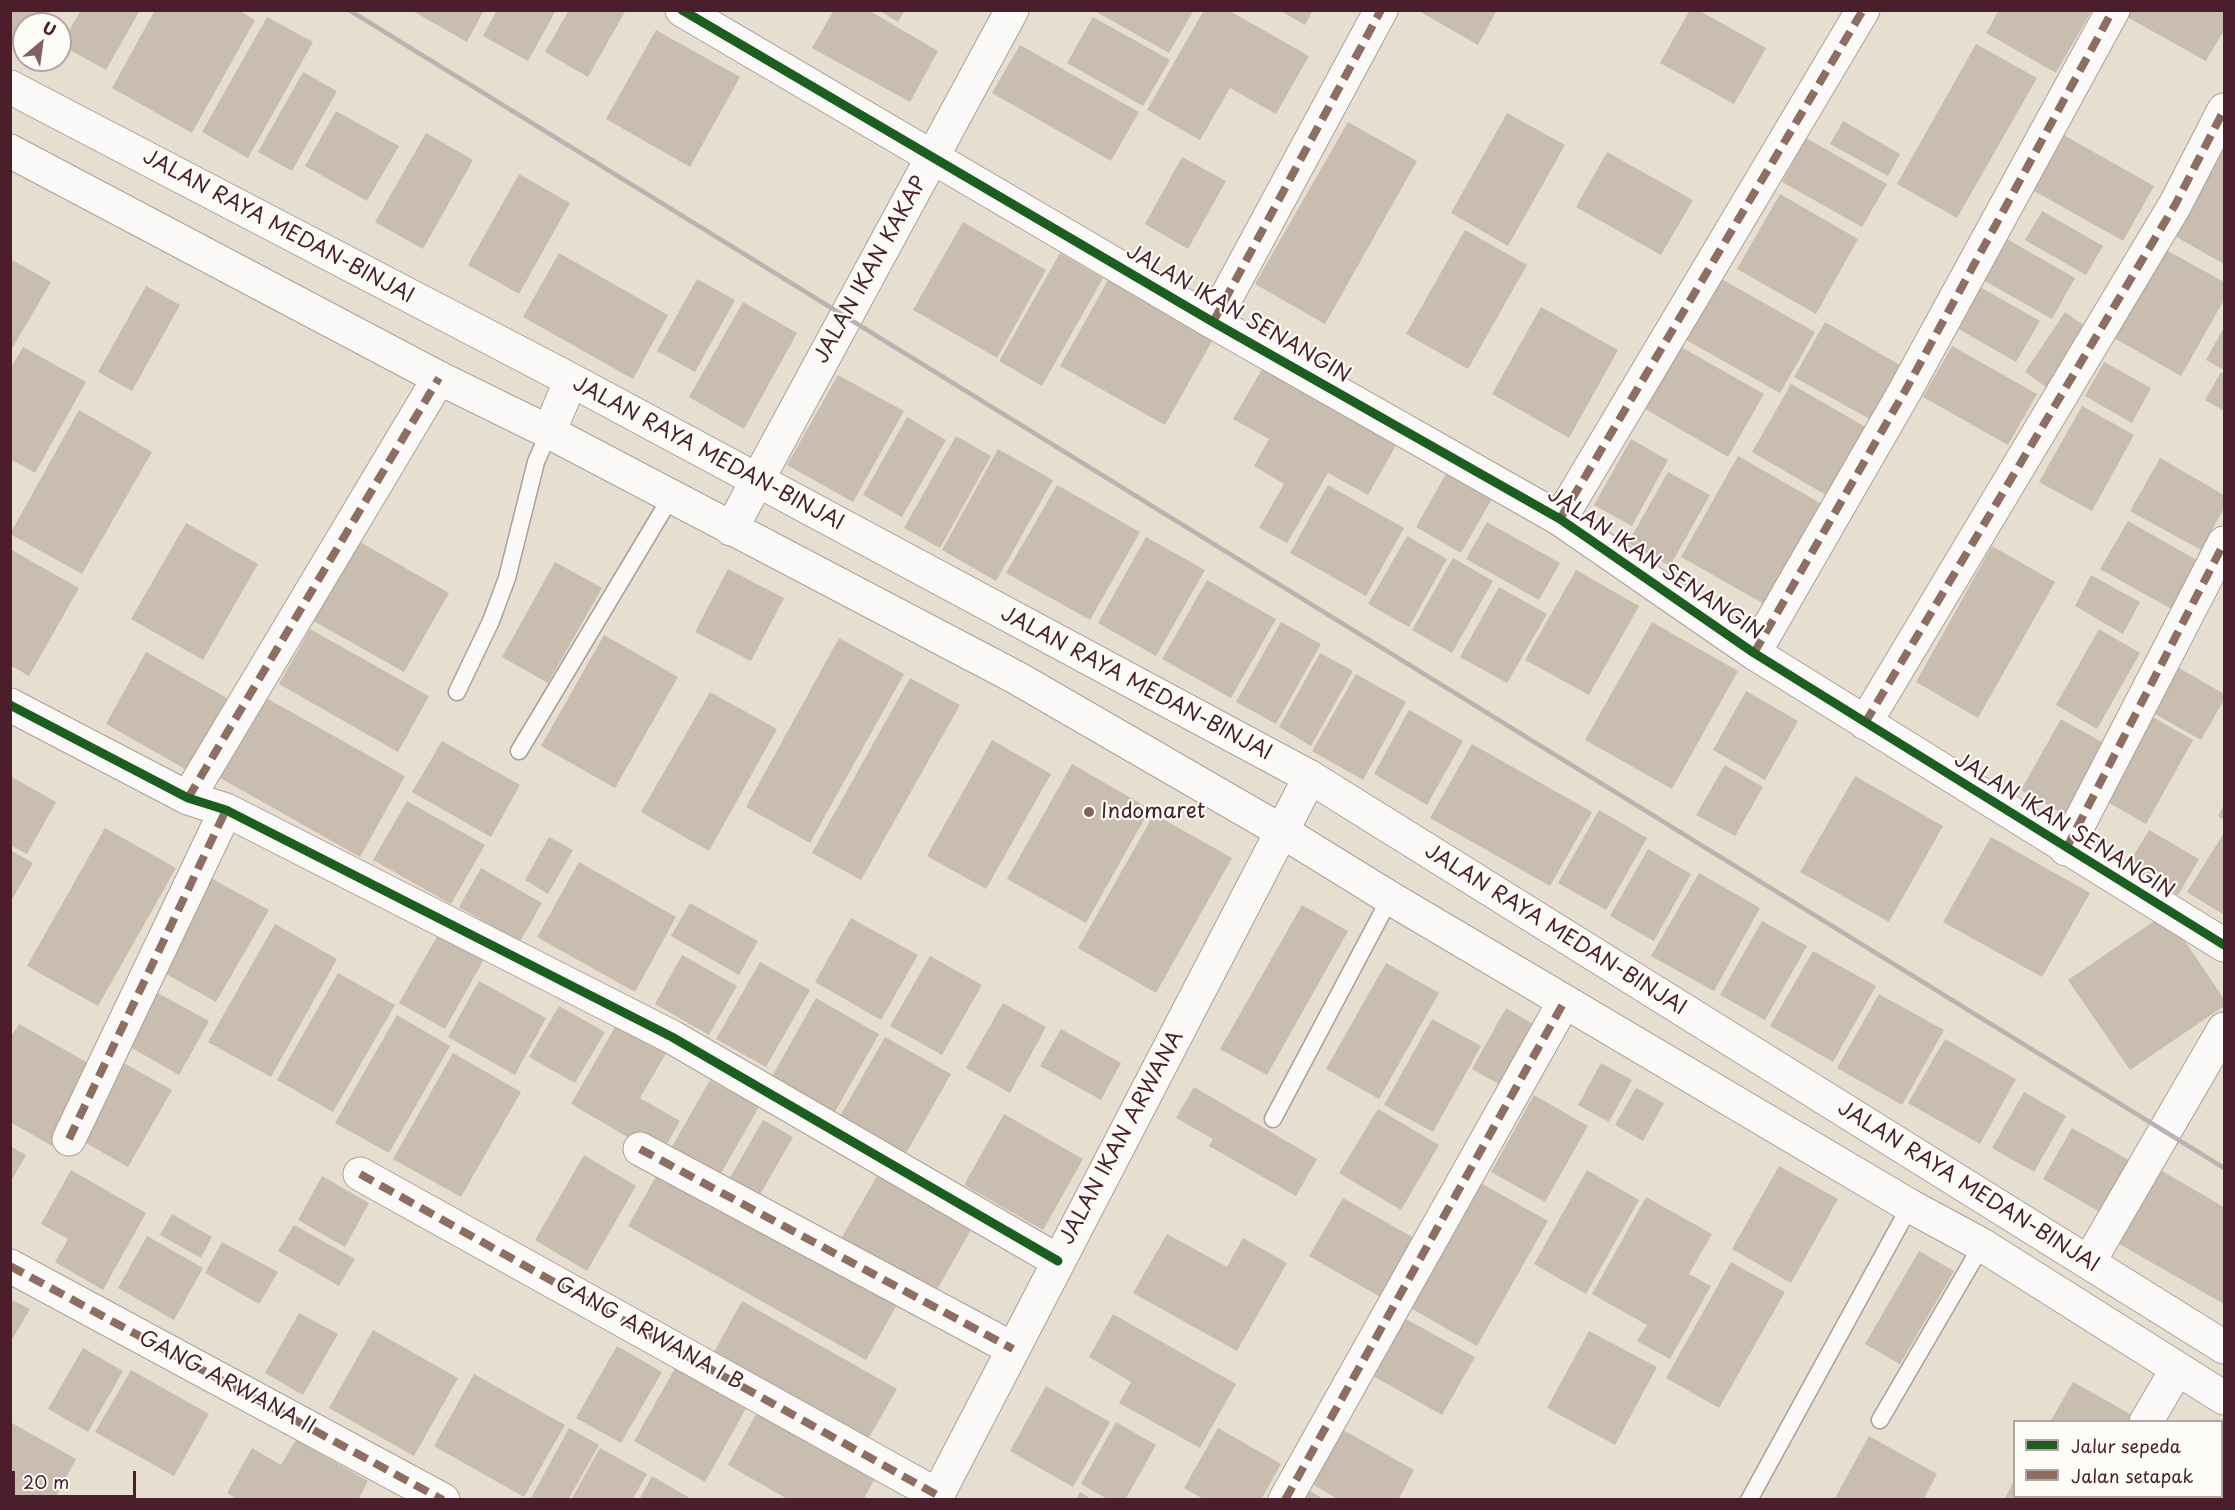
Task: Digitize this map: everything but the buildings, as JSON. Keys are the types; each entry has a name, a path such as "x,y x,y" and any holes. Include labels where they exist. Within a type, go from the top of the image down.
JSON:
{"street":[{"name":"JALAN IKAN SENANGIN","path":"682,10 1213,322 1560,519 1754,653 2224,945"},
{"name":"JALAN IKAN KAKAP","path":"731,529 1012,10"},
{"path":"1213,322 1381,10"},
{"path":"1560,519 1863,10"},
{"path":"1754,653 1905,391 2113,10"},
{"name":"JALAN RAYA MEDAN-BINJAI","path":"10,87 571,380 1310,777 2224,1348"},
{"path":"1865,723 2175,205 2224,110"},
{"name":"JALAN RAYA MEDAN-BINJAI","path":"10,151 439,378 549,432 1017,678 1283,832 1564,1002 1910,1206 1982,1245 2215,1392"},
{"path":"188,798 439,378"},
{"path":"549,432 571,380"},
{"path":"2067,849 2224,543"},
{"path":"10,705 188,798 226,810 672,1037 1058,1260"},
{"name":"JALAN IKAN ARWANA","path":"936,1497 1310,777"},
{"path":"69,1139 226,810"},
{"path":"1285,1500 1564,1002"},
{"path":"2089,1262 2224,1029"},
{"path":"640,1149 1013,1349"},
{"name":"GANG ARWANA I B","path":"360,1174 936,1497"},
{"name":"GANG ARWANA II","path":"10,1266 443,1500"},
{"path":"2215,1392 2224,1348"},
{"path":"2147,1420 2177,1369"}],"lane":[{"path":"457,692 491,621 507,578 536,462 549,432"},
{"path":"519,751 671,497"},
{"path":"1273,1119 1390,898"},
{"path":"1749,1500 1910,1206"},
{"path":"1880,1420 1982,1245"}],"railway":[{"path":"349,10 2224,1168"}],"marked path":[{"path":"1213,322 1381,10"},
{"path":"1560,519 1863,10"},
{"path":"1754,653 1905,391 2113,10"},
{"path":"1865,723 2175,205 2224,110"},
{"path":"188,798 439,378"},
{"path":"2066,849 2224,543"},
{"path":"69,1139 226,810"},
{"path":"1285,1500 1564,1002"},
{"path":"640,1149 1013,1349"},
{"path":"360,1174 937,1495"},
{"path":"10,1266 443,1500"}],"cycle path":[{"path":"682,10 1213,322 1560,519 1754,653 2224,945"},
{"path":"10,705 188,798 226,810 672,1037 1058,1261"}],"place":[{"name":"Indomaret","path":"1089,812"}]}
